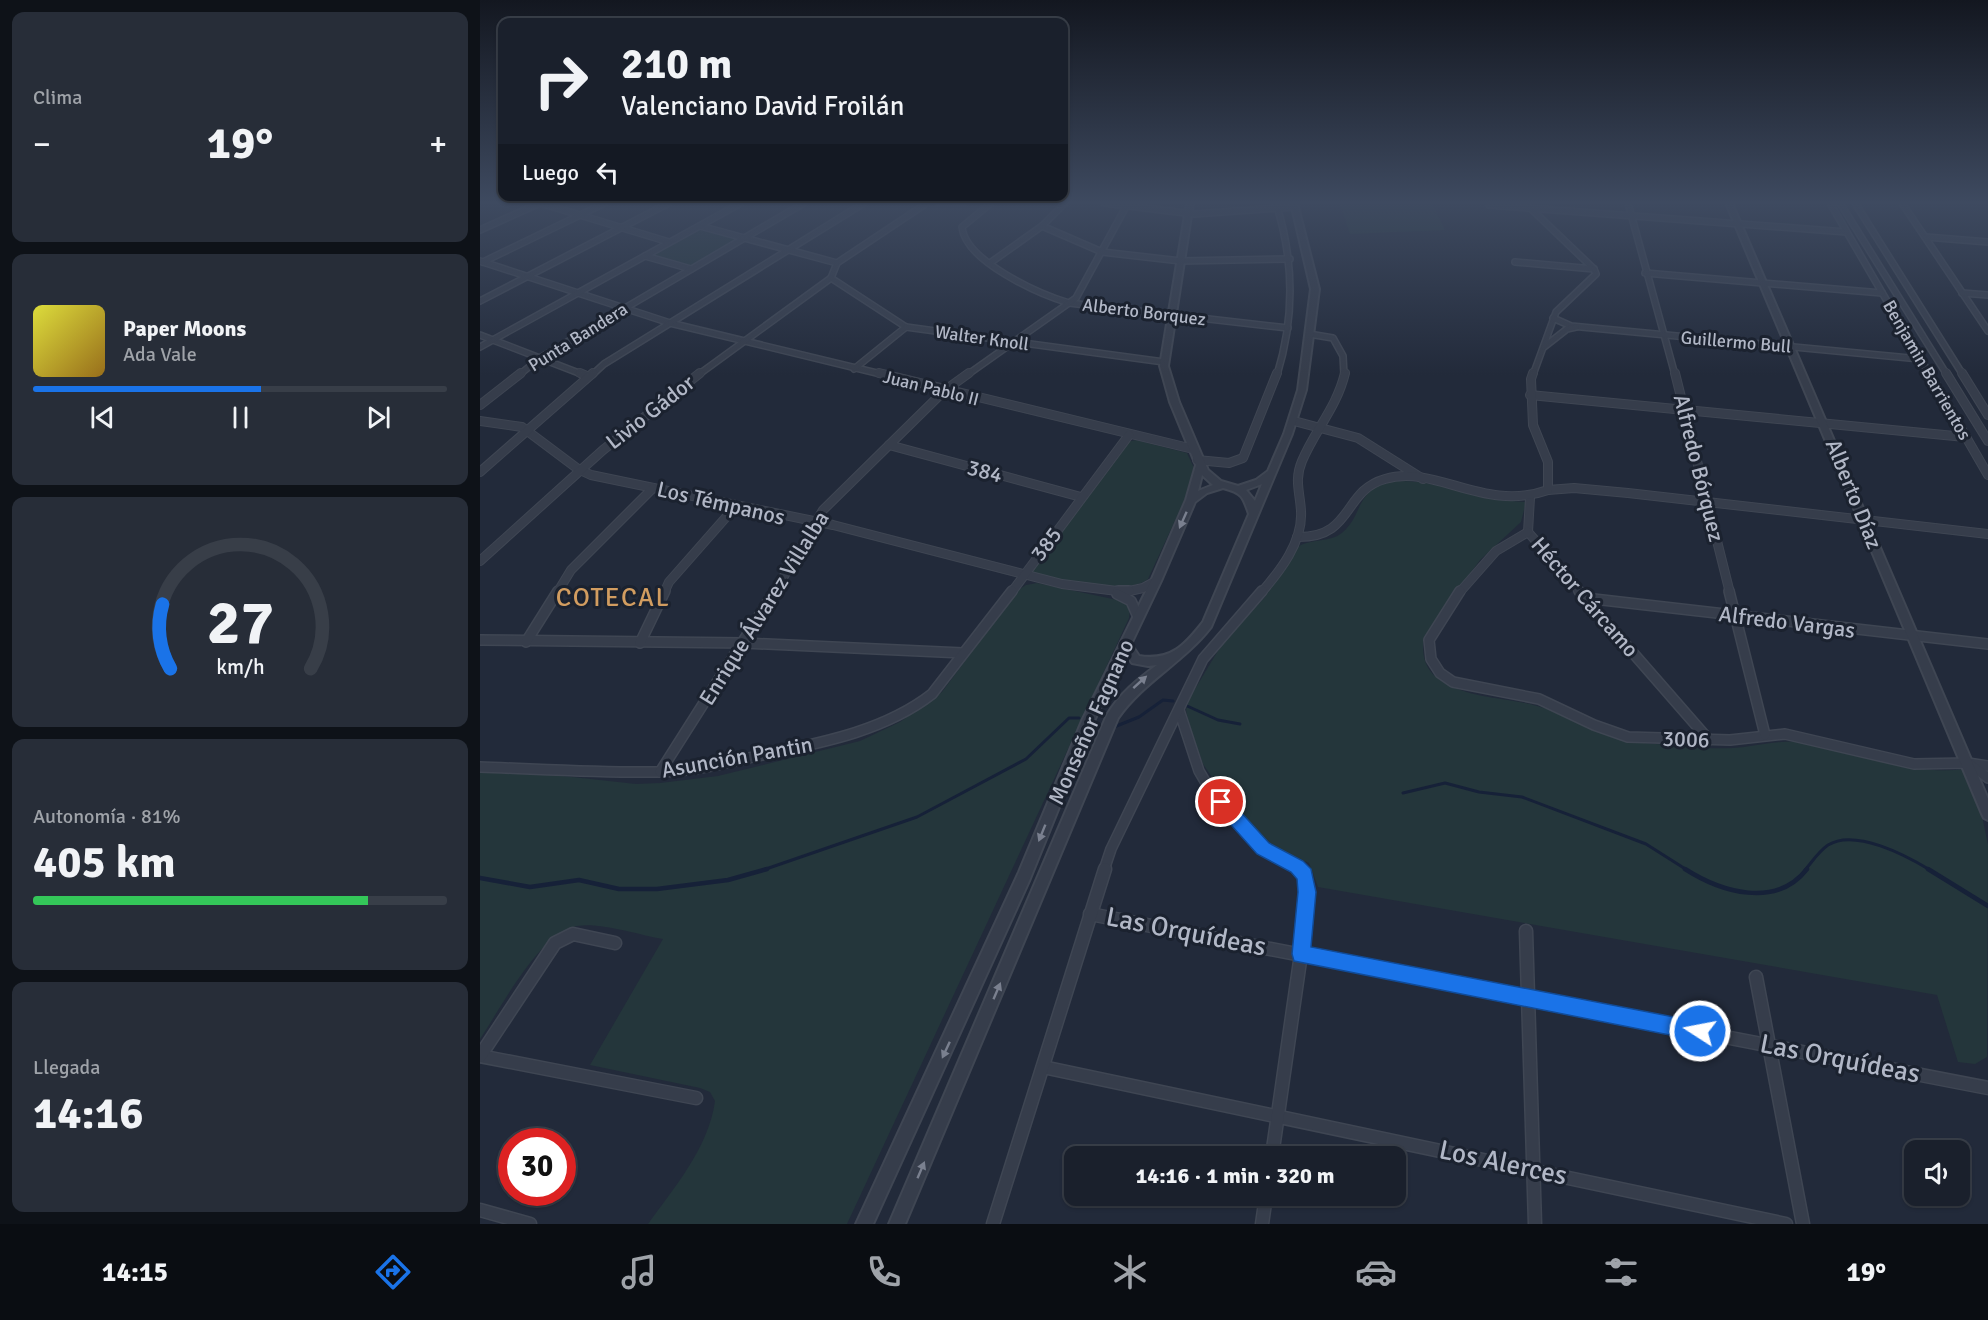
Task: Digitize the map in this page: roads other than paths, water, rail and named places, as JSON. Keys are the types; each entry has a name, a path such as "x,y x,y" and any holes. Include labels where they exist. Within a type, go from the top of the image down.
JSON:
{"street":[{"path":"480,301 557,260"},
{"path":"480,347 637,260"},
{"path":"660,260 691,269"},
{"name":"Punta Bandera","path":"480,405 540,358 706,260"},
{"path":"480,472 588,376 773,260"},
{"path":"829,260 837,262"},
{"path":"831,278 840,260"},
{"name":"Alberto Borquez","path":"985,260 1055,299 1069,303 1287,328"},
{"path":"990,263 994,260"},
{"name":"Enrique Álvarez Villalba","path":"660,772 744,643 813,524 839,493 944,391 1076,298 1097,260"},
{"path":"1173,260 1229,260"},
{"path":"1198,462 1229,463 1243,458 1259,424 1279,371 1291,307 1290,260"},
{"name":"Monseñor Fagnano","path":"897,1224 1113,715 1143,679 1194,641 1207,624 1230,575 1253,513 1294,421 1302,390 1315,289 1308,260"},
{"path":"1585,260 1594,269"},
{"name":"Alfredo Bórquez","path":"1643,260 1685,411 1765,735"},
{"name":"Alberto Díaz","path":"1753,260 1825,423 1988,814"},
{"name":"Benjamin Barrientos","path":"1863,260 1988,475"},
{"name":"Benjamin Barrientos","path":"1875,260 1988,441"},
{"path":"1891,260 1988,415"},
{"path":"1941,260 1988,331"},
{"path":"1181,261 1164,370 1198,462 1206,475 1223,485 1239,489 1252,501 1253,513"},
{"name":"Juan Pablo II","path":"481,262 670,323 944,391 1193,449"},
{"path":"1515,262 1594,269"},
{"path":"1548,490 1548,462 1533,425 1531,380 1559,307 1593,278 1594,269"},
{"path":"1646,273 1882,293"},
{"name":"Walter Knoll","path":"831,278 895,322 906,327 1164,362"},
{"name":"Livio Gádor","path":"480,561 578,469 743,340 823,286 831,278"},
{"path":"1962,293 1988,295"},
{"name":"Guillermo Bull","path":"1553,318 1576,326 1920,359"},
{"path":"1543,347 1567,329 1576,326"},
{"path":"854,369 906,327"},
{"path":"480,334 588,376"},
{"path":"993,1224 1111,849 1203,658 1223,633 1258,597 1284,562 1297,537 1301,520 1297,477 1305,454 1337,401 1344,361 1333,338 1309,334"},
{"path":"1530,395 1965,437"},
{"path":"1944,399 1964,403"},
{"path":"480,421 528,430"},
{"path":"1294,421 1368,443 1426,481"},
{"name":"Los Témpanos","path":"528,430 578,469 591,475 813,524 833,525 1023,575 1102,590 1127,598 1138,617"},
{"name":"385","path":"963,653 1129,435"},
{"name":"384","path":"889,445 1081,497"},
{"name":"Monseñor Fagnano","path":"864,1224 1019,887 1088,721 1156,581 1191,500 1198,462"},
{"path":"1239,489 1259,482 1273,471"},
{"path":"1297,537 1316,538 1333,530 1364,488 1374,482 1398,477 1492,495 1530,498 1548,490 1574,488 1988,534"},
{"path":"1191,500 1204,490 1223,485"},
{"path":"526,642 571,570 653,488"},
{"name":"Héctor Cárcamo","path":"1530,498 1528,532 1709,740"},
{"path":"640,643 669,582 735,507"},
{"name":"3006","path":"1528,532 1498,550 1484,562 1429,640 1432,661 1448,677 1464,686 1537,698 1613,734 1628,737 1709,740 1765,735 1803,737 1914,764 1968,763 1988,766"},
{"name":"Los Témpanos","path":"1102,590 1133,591 1156,581"},
{"name":"Alfredo Vargas","path":"1585,598 1988,644"},
{"path":"480,640 744,643 963,653"},
{"path":"1126,645 1136,660 1148,662 1178,655"},
{"name":"Asunción Pantin","path":"480,767 660,772 706,767 816,744 886,721 915,707 932,694 963,653"},
{"path":"1179,710 1199,771 1209,788 1263,848 1297,867 1305,875 1307,892 1301,954 1273,1146"},
{"path":"1968,763 1988,778"},
{"name":"Las Orquídeas","path":"1090,914 1988,1088"},
{"path":"1526,931 1535,1224"},
{"path":"615,943 573,934 555,944 480,1056 696,1098"},
{"path":"1756,977 1803,1224"},
{"name":"Los Alerces","path":"1043,1067 1786,1224"},
{"path":"1262,1224 1265,1206"},
{"path":"480,1210 530,1224"}],"waterway":[{"path":"1114,727 1139,717 1163,700 1173,701"},
{"path":"1185,705 1218,720 1240,724"},
{"path":"763,870 917,817 1026,759 1069,718 1079,718"},
{"path":"1403,793 1445,783 1479,792 1522,797 1646,844 1687,870"},
{"path":"1805,870 1828,845 1852,840 1895,851 1930,870"},
{"path":"480,878 530,887 579,880 619,889 657,889 728,880 767,869"},
{"path":"1685,869 1715,884 1748,893 1764,893 1780,889 1794,881 1807,869"},
{"path":"1928,869 1988,906"}],"district":[{"name":"COTECAL","path":"613,598"}]}
